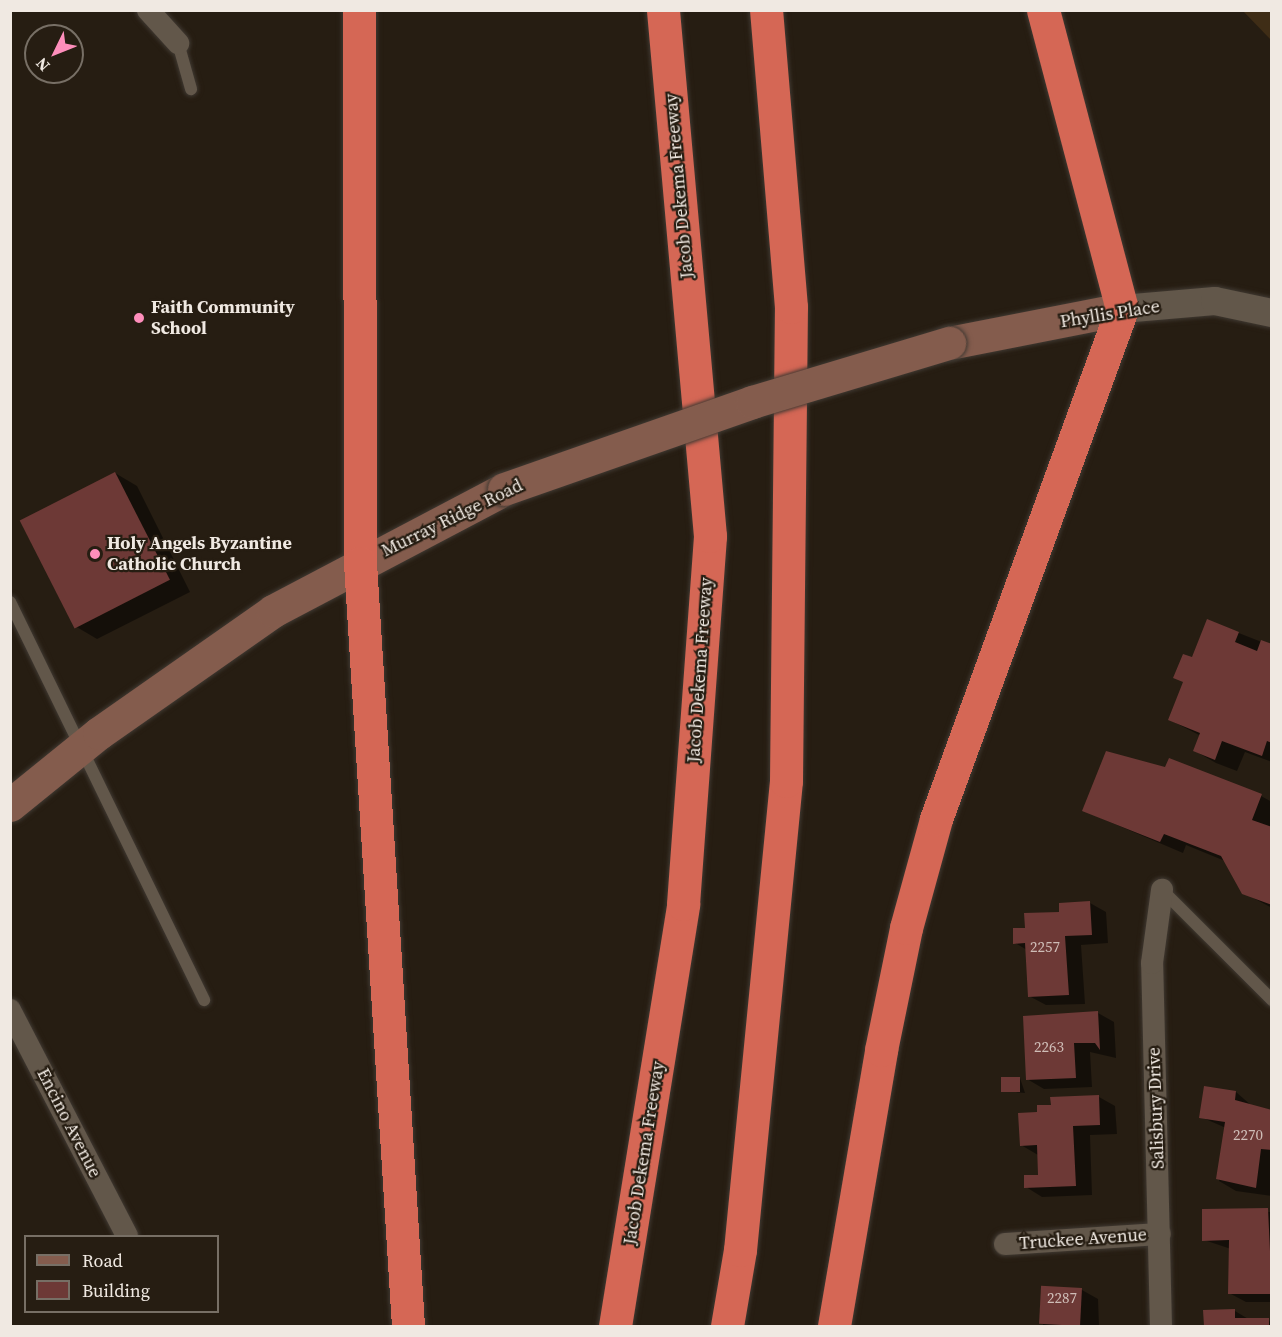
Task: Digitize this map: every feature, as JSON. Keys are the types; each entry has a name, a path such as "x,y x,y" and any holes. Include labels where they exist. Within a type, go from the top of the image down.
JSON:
{"highway":[{"path":"359,10 360,563 408,1326"},
{"name":"Jacob Dekema Freeway","path":"615,1326 683,903 710,536 663,10"},
{"path":"727,1326 740,1250 786,781 791,308 766,10"},
{"path":"834,1326 881,1050 906,928 936,819 1122,309 1043,10"}],"main road":[{"name":"Phyllis Place","path":"949,343 1122,309"},
{"name":"Murray Ridge Road","path":"10,805 84,746 273,611 360,563 504,489 752,402 949,343"}],"street":[{"path":"148,10 178,43"},
{"name":"Phyllis Place","path":"1122,309 1215,302 1272,313"},
{"name":"Salisbury Drive","path":"1161,1326 1152,963 1162,890"},
{"name":"Encino Avenue","path":"10,1010 126,1235"},
{"name":"Truckee Avenue","path":"1005,1244 1160,1234"}],"lane":[{"path":"178,43 191,89"},
{"path":"10,602 84,746 204,1000"},
{"path":"1162,890 1272,1000"}],"shaded area":[{"path":"1243,11 1271,11 1271,40"}],"building":[{"path":"115,472 170,580 75,628 20,521"},
{"path":"1207,619 1239,632 1235,642 1257,651 1261,640 1272,644 1272,743 1267,741 1262,756 1222,741 1215,760 1193,751 1200,733 1168,720 1183,682 1173,678 1183,654 1192,657"},
{"path":"1106,751 1165,767 1169,758 1262,794 1252,820 1272,827 1272,905 1242,894 1221,856 1164,834 1160,842 1082,811"},
{"path":"1090,901 1092,935 1065,936 1069,995 1028,997 1025,943 1013,944 1013,928 1025,928 1024,913 1059,912 1059,903"},
{"path":"1098,1011 1100,1050 1095,1043 1074,1043 1076,1078 1026,1080 1023,1016"},
{"path":"1001,1077 1020,1077 1020,1092 1001,1092"},
{"path":"1204,1086 1236,1091 1235,1100 1272,1110 1272,1150 1261,1149 1256,1188 1216,1179 1225,1122 1199,1118"},
{"path":"1099,1095 1100,1125 1073,1126 1076,1186 1024,1188 1024,1175 1038,1175 1037,1145 1020,1146 1018,1113 1037,1112 1037,1105 1051,1105 1050,1097"},
{"path":"1268,1208 1272,1294 1228,1294 1229,1240 1202,1241 1202,1209"},
{"path":"1041,1286 1082,1288 1080,1326 1039,1324"},
{"path":"1235,1309 1235,1318 1269,1318 1269,1326 1204,1326 1203,1310"}],"place":[{"name":"Faith Community School","path":"139,318"},
{"name":"Holy Angels Byzantine Catholic Church","path":"95,554"}]}
